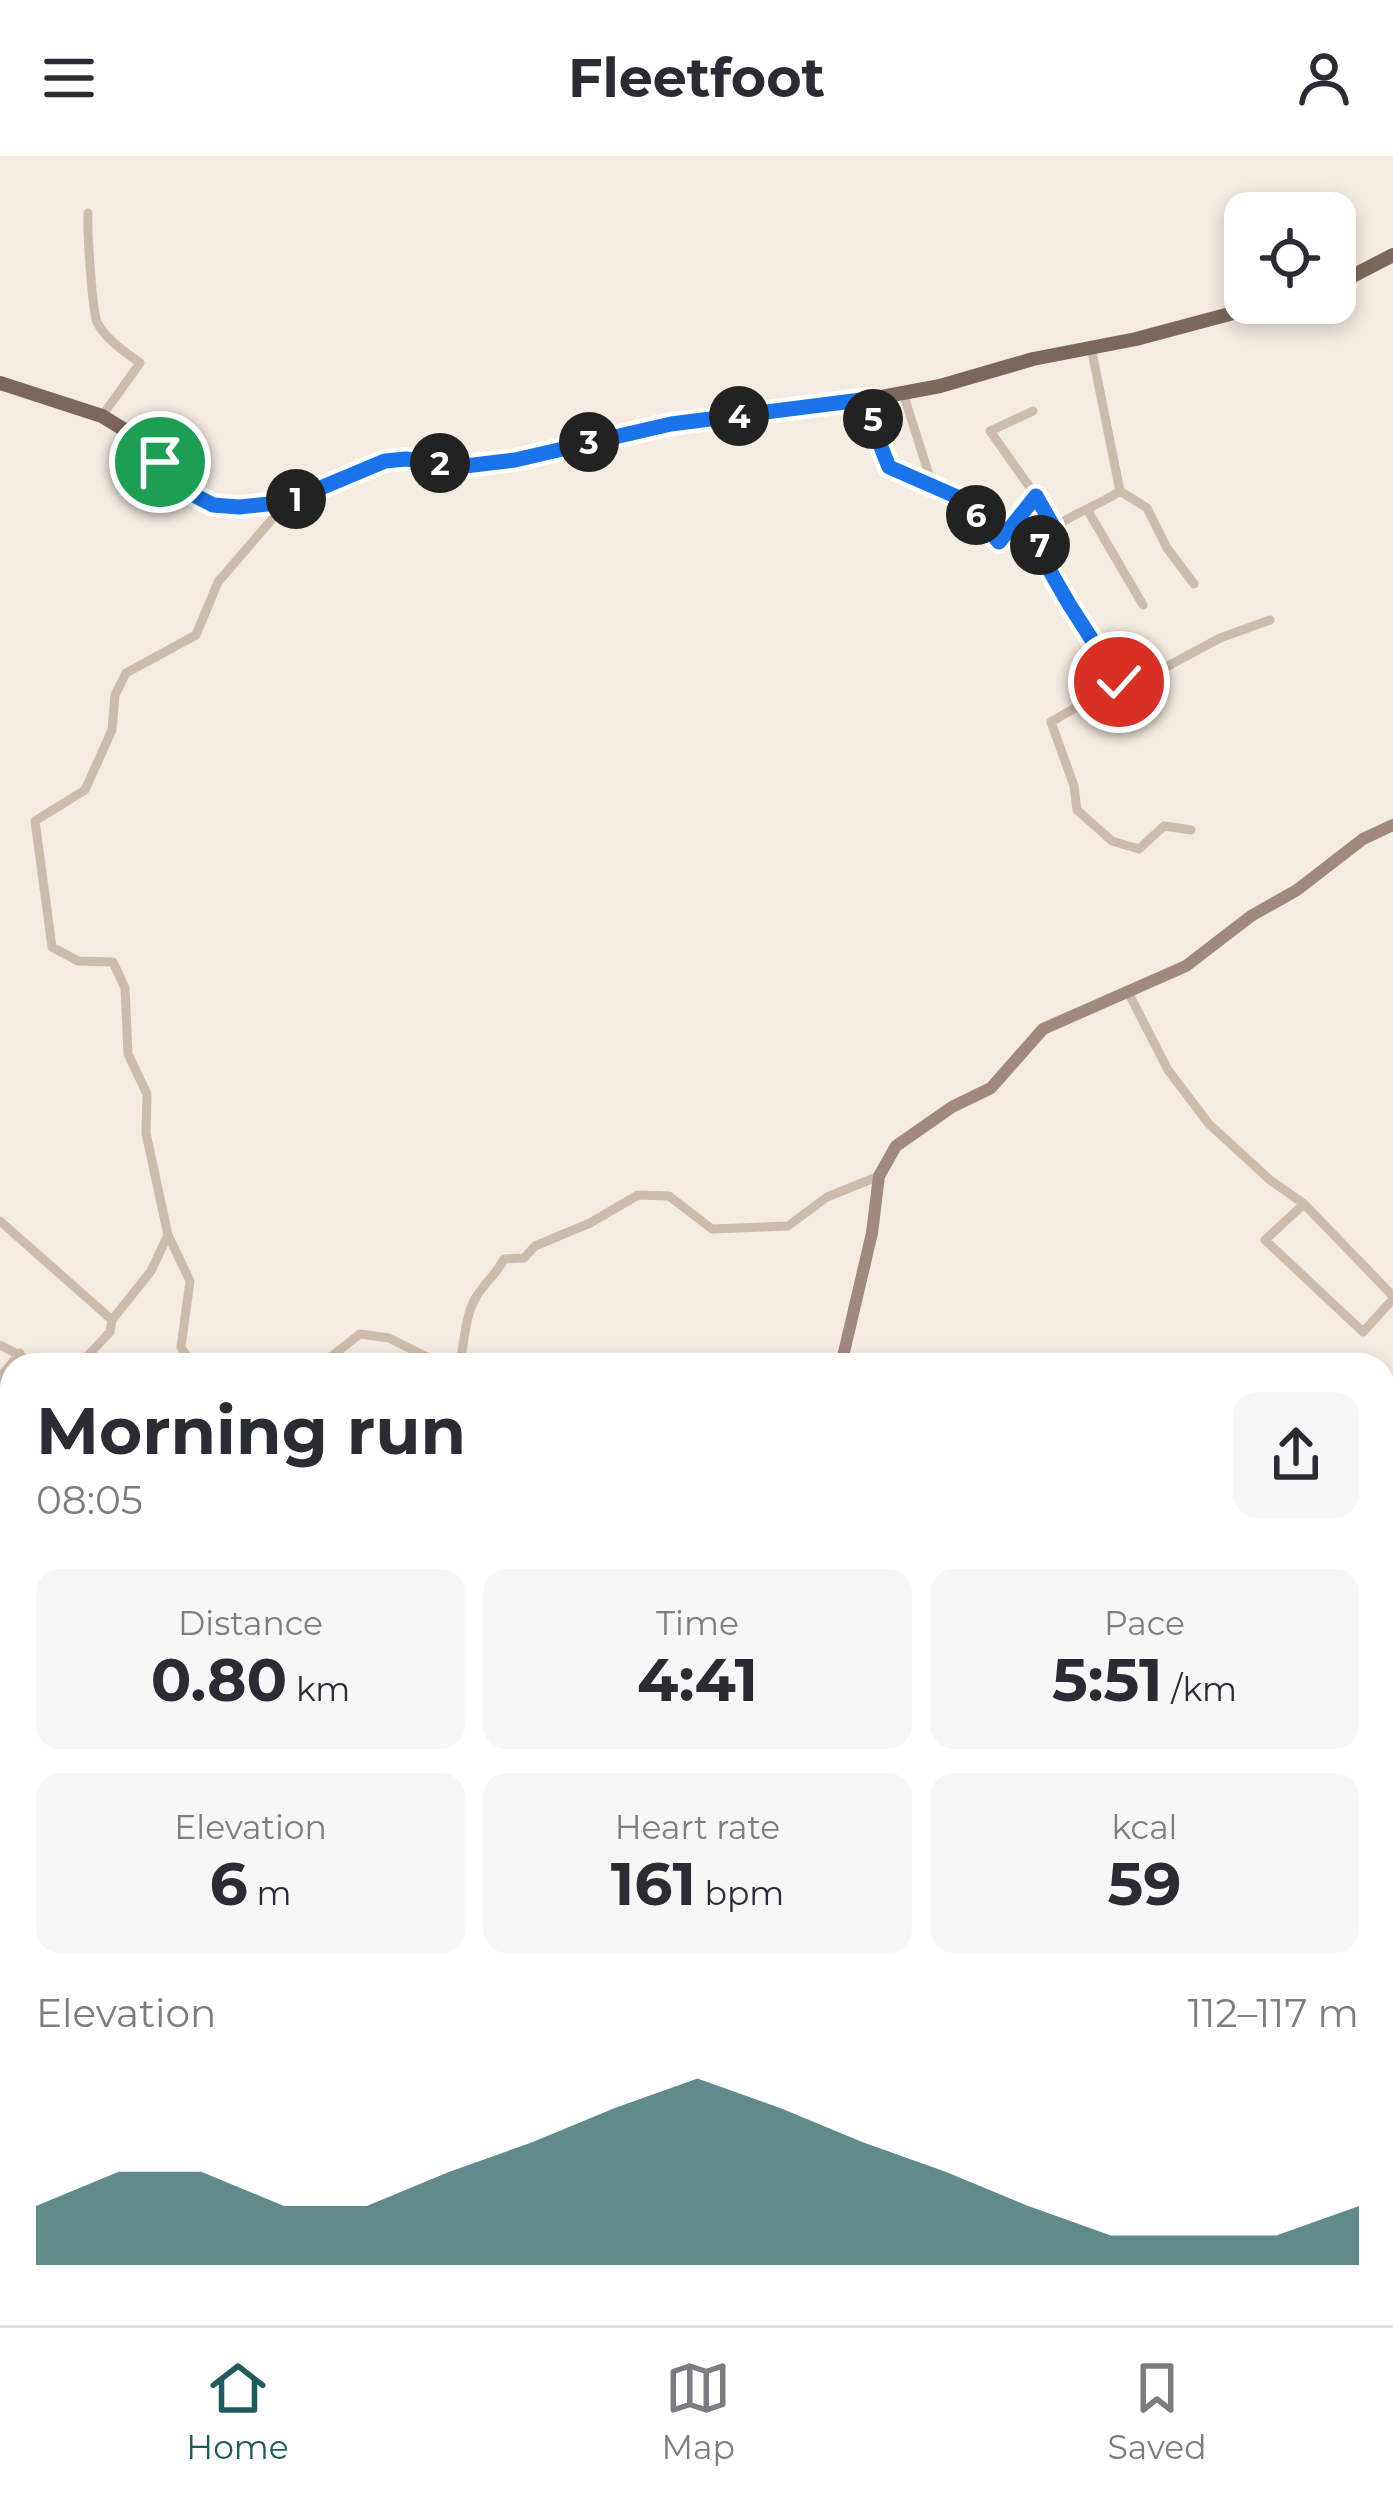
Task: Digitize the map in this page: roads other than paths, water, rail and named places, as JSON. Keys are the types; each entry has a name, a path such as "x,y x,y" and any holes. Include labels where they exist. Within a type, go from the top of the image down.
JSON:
{"main road":[{"path":"1356,274 1393,255"},
{"path":"0,383 102,416 128,432 190,493 213,505 239,507 287,502 385,461 465,466 515,460 671,424 904,393 1224,314"},
{"path":"844,1353 872,1233 879,1176 896,1146 952,1107 992,1088 1043,1029 1186,966 1363,839 1393,825"}],"street":[{"path":"88,213 86,238 96,320 114,344 140,363 102,416"},
{"path":"1091,347 1120,491 1147,508 1194,584"},
{"path":"904,393 932,484"},
{"path":"869,399 889,467 962,499 999,542 1036,496"},
{"path":"1033,411 990,431 1053,526"},
{"path":"1120,491 1053,526 1039,542 1046,564 1119,682 1051,722 1078,810 1112,841 1139,849 1164,826 1191,830"},
{"path":"185,1353 181,1347 190,1281 169,1235 146,1133 147,1094 128,1054 124,988 113,962 79,961 52,947 35,821 85,790 112,730 116,695 126,673 196,635 218,582 287,502"},
{"path":"1088,511 1143,605"},
{"path":"1144,679 1220,638 1270,620"},
{"path":"1126,990 1168,1070 1209,1124 1304,1204 1393,1297 1363,1332 1265,1240 1304,1204"},
{"path":"461,1353 476,1296 493,1281 504,1259 524,1258 535,1246 590,1223 638,1195 669,1196 712,1229 788,1226 827,1197 879,1176"},
{"path":"0,1221 112,1320"},
{"path":"90,1353 151,1271 169,1235"},
{"path":"336,1353 360,1334 389,1338 419,1353"},
{"path":"0,1345 20,1353"}]}
